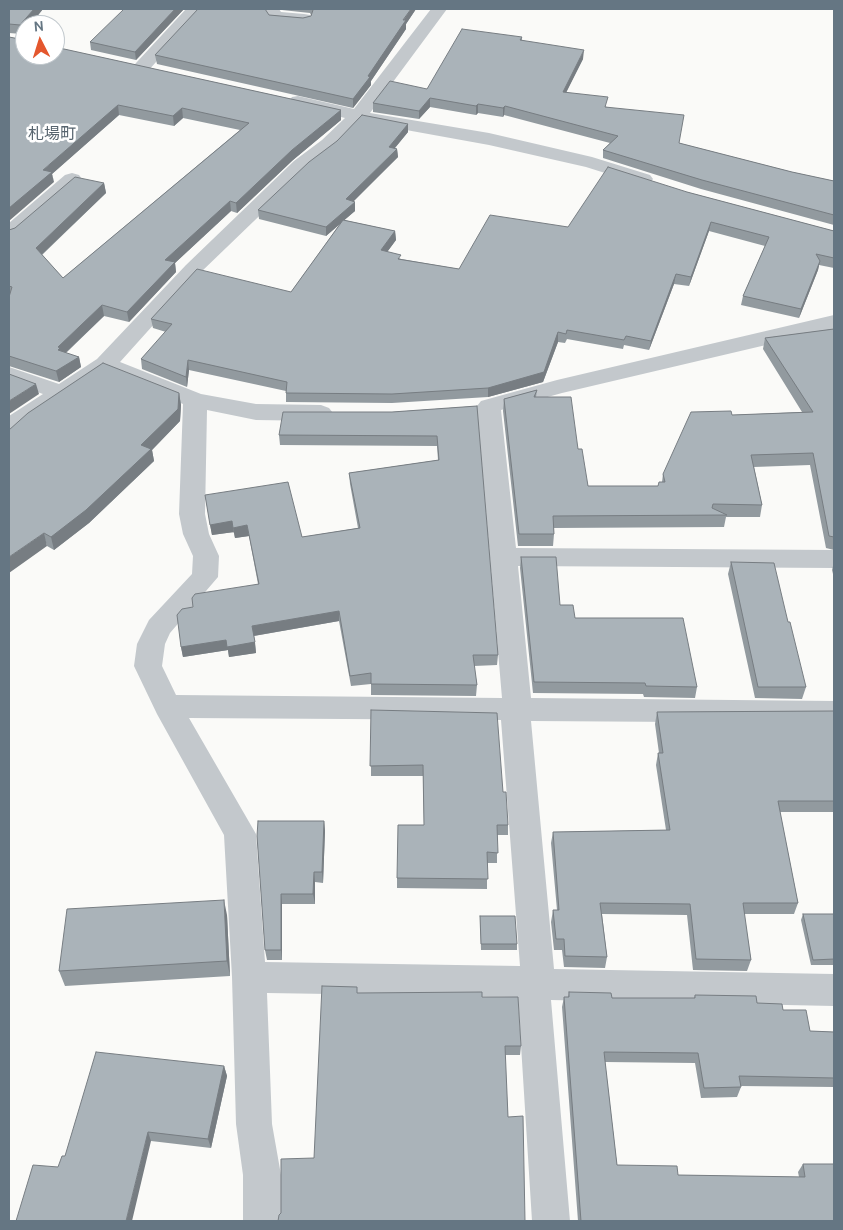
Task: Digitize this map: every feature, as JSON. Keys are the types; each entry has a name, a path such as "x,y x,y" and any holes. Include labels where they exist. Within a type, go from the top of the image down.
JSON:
{"street":[{"path":"142,67 195,9"},
{"path":"271,9 276,17 304,19"},
{"path":"9,427 105,364 207,255 301,165 329,144 360,114 439,9"},
{"path":"123,64 161,71"},
{"path":"284,98 360,114 371,119 489,139 592,163 656,183"},
{"path":"9,233 72,179"},
{"path":"551,1221 534,1000 538,984 504,557 479,407 834,322"},
{"path":"105,364 195,400 256,412 344,413"},
{"path":"9,374 60,392"},
{"path":"195,400 192,514 196,534 206,556 206,566 204,577 159,626 151,644 148,666 167,706 240,834 249,977 254,1124 262,1175 262,1221"},
{"path":"504,557 834,559"},
{"path":"167,706 834,712"},
{"path":"249,977 510,980 538,984 834,990"}],"building":[{"path":"9,9 34,9 29,15 15,15 15,25 9,24"},
{"path":"124,9 175,9 135,52 90,42"},
{"path":"198,9 265,9 269,15 303,18 311,16 312,9 411,9 403,20 406,20 368,76 370,77 353,99 155,55"},
{"path":"462,29 522,37 520,40 584,50 563,92 608,97 605,107 684,115 679,143 834,181 834,215 702,180 603,150 618,136 505,106 503,108 478,104 476,106 430,98 419,111 373,103 390,81 427,89"},
{"path":"9,37 15,38 15,65 65,65 65,49 341,110 292,150 236,203 230,201 165,260 175,262 127,312 102,305 58,347 60,348 58,350 79,357 56,371 9,356 9,297 12,287 9,286 9,230 15,228 75,177 104,183 36,248 63,278 249,123 182,108 173,116 118,105 43,170 52,172 9,208"},
{"path":"362,115 408,124 389,147 397,149 346,199 355,202 326,227 258,210 309,162 337,141"},
{"path":"608,167 687,192 834,231 834,258 816,254 820,261 801,309 743,296 769,237 711,222 691,277 676,274 651,341 626,336 624,340 567,330 566,334 558,332 544,372 488,388 392,394 286,393 287,382 188,360 186,377 141,359 172,324 151,319 197,269 291,292 343,220 395,231 381,250 401,255 398,259 459,269 490,215 568,227"},
{"path":"834,329 834,537 829,536 813,453 751,455 762,505 713,504 712,508 727,515 553,516 554,534 519,534 504,399 537,390 534,397 571,397 578,449 582,449 588,486 658,486 659,482 665,482 663,474 691,412 731,411 732,415 813,412 765,338"},
{"path":"103,363 179,393 178,409 141,445 151,449 86,510 51,537 44,533 9,557 9,430 28,413"},
{"path":"9,374 36,384 9,401"},
{"path":"477,406 498,655 473,655 477,685 371,684 371,673 350,676 339,611 252,626 255,642 227,647 226,640 181,647 177,615 182,609 193,607 192,598 195,594 259,584 247,525 233,528 232,521 210,525 205,495 288,482 302,537 360,528 349,473 439,460 437,436 279,435 283,412 392,412"},
{"path":"521,557 556,557 560,605 573,605 575,618 683,618 697,687 646,686 645,683 534,682"},
{"path":"731,562 774,563 806,687 758,687"},
{"path":"371,710 497,713 503,792 506,792 508,825 497,825 498,853 487,852 488,879 397,878 398,825 424,825 423,765 370,766"},
{"path":"834,711 834,801 778,801 798,903 743,903 751,960 696,959 690,904 600,903 607,957 565,956 564,939 556,939 553,910 559,910 553,832 670,830 658,753 663,753 657,712"},
{"path":"258,821 324,821 322,872 314,872 313,894 281,894 281,950 265,950 257,836"},
{"path":"224,900 227,961 59,971 67,909"},
{"path":"803,914 834,914 834,959 813,960"},
{"path":"480,916 515,916 517,944 481,944"},
{"path":"322,986 357,987 357,993 482,992 482,997 518,997 521,1046 505,1046 508,1117 523,1116 525,1221 278,1221 281,1213 281,1159 314,1158"},
{"path":"569,992 611,993 612,998 695,998 695,995 756,996 757,1003 782,1004 783,1010 806,1010 810,1031 834,1032 834,1078 739,1076 741,1087 704,1088 698,1053 604,1052 617,1165 677,1166 678,1175 805,1177 803,1164 834,1164 834,1221 581,1221 564,997 569,997"},
{"path":"96,1052 224,1066 208,1139 148,1132 126,1221 16,1221 33,1165 58,1167 62,1156 65,1156"}],"district":[{"name":"札場町","path":"52,134"}]}
